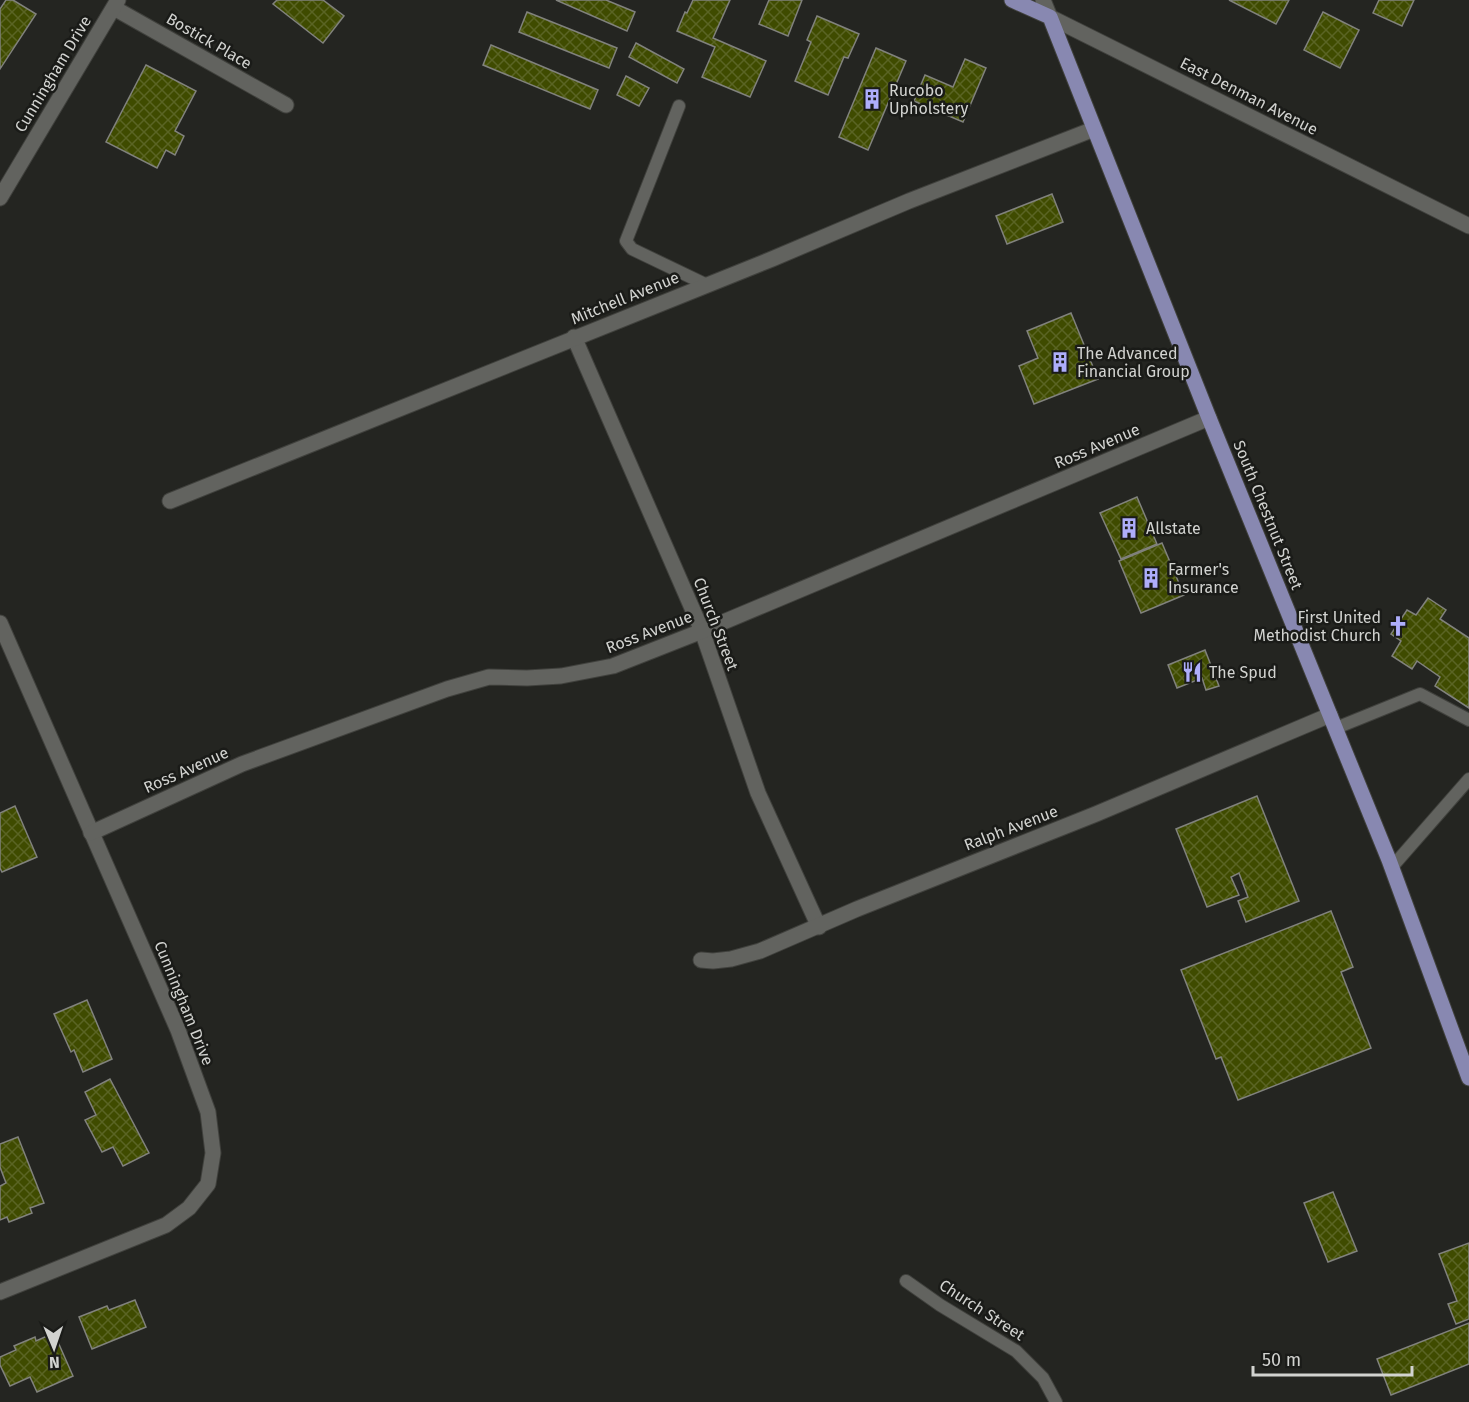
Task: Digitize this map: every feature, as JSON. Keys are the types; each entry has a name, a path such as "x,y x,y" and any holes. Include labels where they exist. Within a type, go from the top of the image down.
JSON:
{"main road":[{"name":"East Denman Avenue","path":"1012,0 1050,17"},
{"name":"South Chestnut Street","path":"1050,17 1209,418 1392,867 1469,1078"}],"street":[{"name":"South Chestnut Street","path":"1043,0 1050,17"},
{"name":"Bostick Place","path":"116,4 286,105"},
{"name":"Cunningham Drive","path":"0,198 116,4"},
{"name":"East Denman Avenue","path":"1050,17 1469,226"},
{"name":"Mitchell Avenue","path":"170,501 909,201 1094,129"},
{"name":"Church Street","path":"574,337 702,631 758,793 819,927"},
{"name":"Ross Avenue","path":"91,833 242,764 447,689 489,677 561,676 613,666 702,631 1209,418"},
{"name":"Cunningham Drive","path":"0,623 178,1030 208,1112 213,1154 208,1184 189,1208 166,1225 0,1292"},
{"name":"Ralph Avenue","path":"701,960 731,959 760,951 939,875 1333,722"}],"lane":[{"path":"678,106 626,241 632,249 706,285"},
{"path":"1333,722 1420,694 1469,720"},
{"path":"1392,867 1469,779"},
{"name":"Church Street","path":"906,1281 940,1305 1016,1351 1043,1378 1056,1402"}],"building":[{"path":"6,0 13,0 36,14 0,69 0,9"},
{"path":"277,0 323,0 344,16 323,43 273,4"},
{"path":"556,0 606,0 635,12 627,31"},
{"path":"693,0 730,0 713,38 766,61 750,97 702,77 715,47 677,31"},
{"path":"769,0 802,0 788,36 759,24"},
{"path":"1229,0 1289,0 1276,24"},
{"path":"1379,0 1414,0 1402,26 1373,13"},
{"path":"527,12 617,48 609,68 519,32"},
{"path":"1323,12 1359,30 1340,68 1304,50"},
{"path":"817,16 859,34 848,58 844,57 828,95 795,81 811,42 807,40"},
{"path":"636,43 684,69 677,83 629,57"},
{"path":"491,45 598,90 590,109 483,65"},
{"name":"Rucobo Upholstery","path":"876,48 906,61 868,150 839,137"},
{"path":"965,59 986,68 963,122 914,101 925,75 953,87"},
{"path":"146,65 196,91 175,131 184,136 175,155 166,150 157,168 106,142"},
{"path":"626,76 649,88 639,106 617,95"},
{"path":"1052,194 1063,222 1007,244 996,216"},
{"name":"The Advanced Financial Group","path":"1071,313 1098,379 1034,404 1019,366 1038,358 1027,331"},
{"name":"Allstate","path":"1137,497 1157,544 1121,559 1100,513"},
{"name":"Farmer's Insurance","path":"1162,543 1184,595 1141,613 1119,561"},
{"path":"1428,598 1446,610 1440,619 1469,638 1469,708 1435,686 1440,677 1417,661 1412,669 1392,656 1401,641 1391,634 1407,610 1416,615"},
{"name":"The Spud","path":"1205,650 1219,686 1206,690 1202,678 1177,688 1168,665"},
{"path":"1257,796 1299,901 1246,922 1238,901 1248,897 1239,873 1231,877 1239,895 1207,907 1176,829"},
{"path":"15,806 37,857 2,872 0,868 0,813"},
{"path":"1331,911 1353,967 1341,972 1371,1048 1238,1100 1221,1057 1216,1059 1181,970"},
{"path":"87,1000 112,1059 83,1072 54,1014"},
{"path":"110,1079 149,1153 123,1166 113,1147 102,1152 85,1120 96,1115 85,1092"},
{"path":"18,1137 44,1203 30,1208 32,1213 9,1222 7,1217 0,1220 0,1186 6,1183 0,1167 0,1144"},
{"path":"1333,1192 1357,1251 1328,1262 1304,1203"},
{"path":"1469,1243 1469,1319 1456,1324 1448,1304 1457,1301 1439,1254"},
{"path":"135,1300 146,1327 92,1349 79,1317 107,1306 109,1310"},
{"path":"1469,1323 1469,1364 1391,1395 1377,1359"},
{"path":"54,1333 73,1376 37,1392 30,1377 10,1386 0,1365 0,1357 16,1350 14,1346 35,1337 36,1341"}],"place":[{"name":"Rucobo Upholstery","path":"872,99"},
{"name":"The Advanced Financial Group","path":"1060,362"},
{"name":"Allstate","path":"1129,528"},
{"name":"Farmer's Insurance","path":"1151,578"},
{"name":"First United Methodist Church","path":"1398,626"},
{"name":"The Spud","path":"1192,672"}]}
